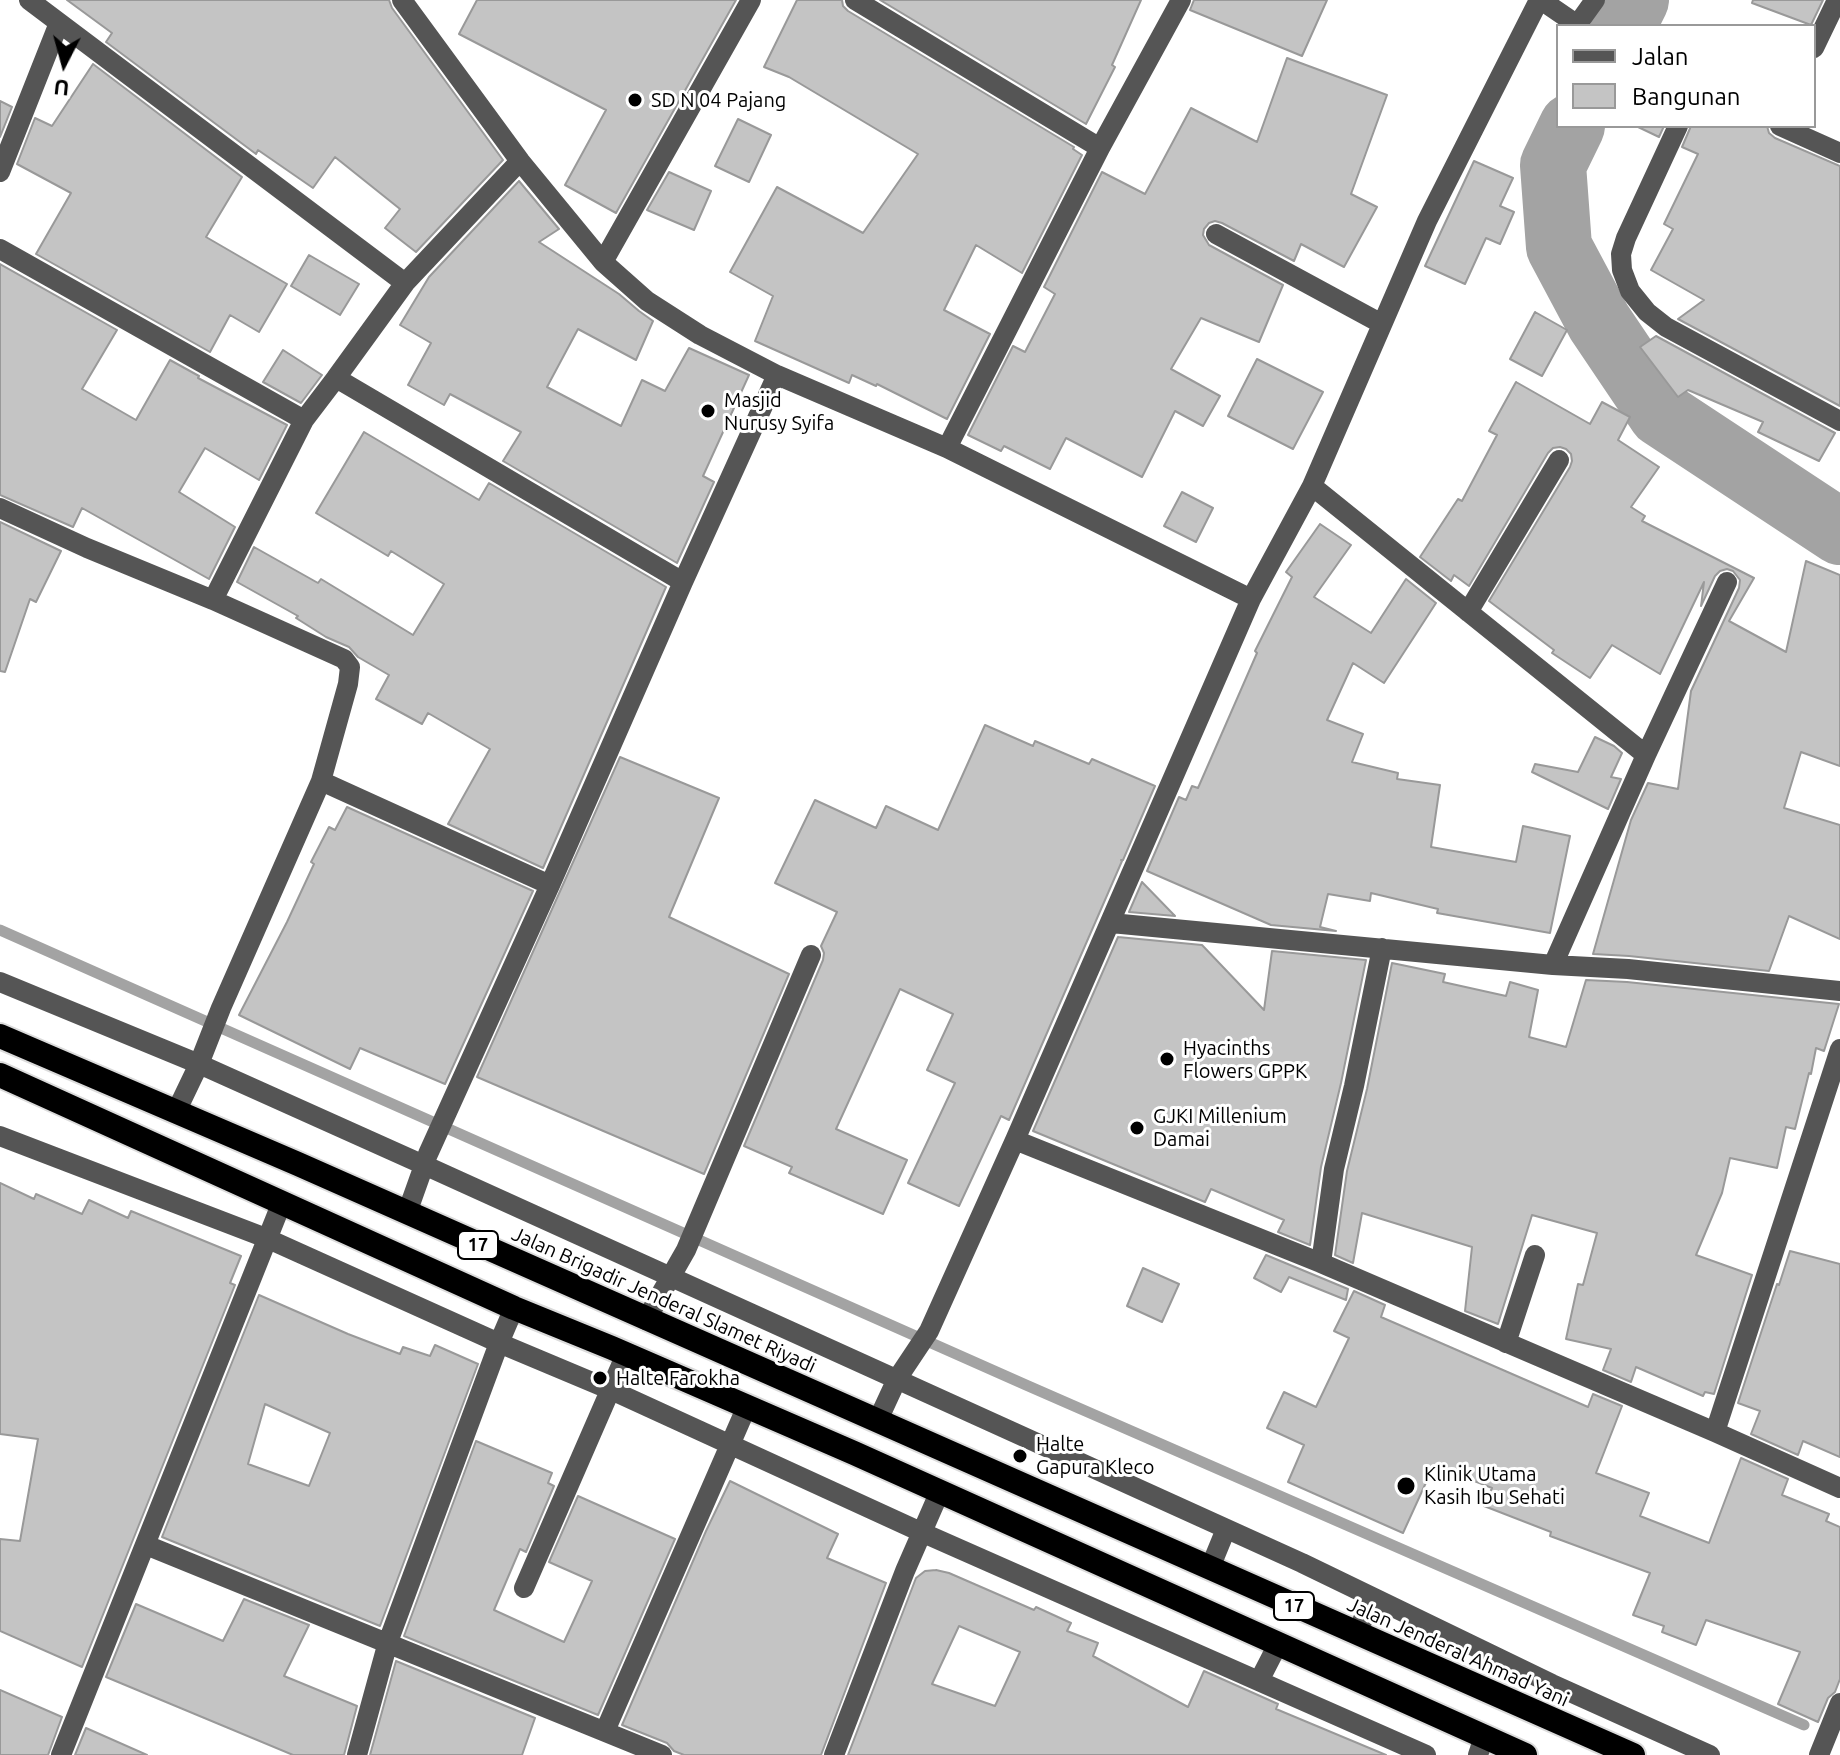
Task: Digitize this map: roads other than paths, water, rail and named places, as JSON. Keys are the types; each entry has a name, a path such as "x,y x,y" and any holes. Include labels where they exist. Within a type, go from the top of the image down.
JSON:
{"highway":[{"name":"Jalan Brigadir Jenderal Slamet Riyadi","path":"0,1036 956,1455"},
{"name":"17","path":"0,1075 514,1308 747,1406 1278,1644 1481,1746 1525,1755"},
{"name":"Jalan Jenderal Ahmad Yani","path":"956,1455 1633,1755"}],"street":[{"path":"29,0 405,283"},
{"path":"402,0 520,161 603,262 647,301 700,335 777,375 947,448 1251,599"},
{"path":"603,262 751,0"},
{"path":"855,0 1100,148"},
{"path":"947,448 1100,148 1181,0"},
{"path":"878,1420 900,1374 929,1331 1251,599 1312,486 1427,221 1540,0 1575,24"},
{"path":"1579,24 1595,0"},
{"path":"1816,44 1837,0"},
{"path":"0,172 59,23"},
{"path":"1677,128 1621,254 1622,270 1630,291 1647,312 1666,327 1840,421"},
{"path":"1784,128 1840,153"},
{"path":"213,600 304,420 405,283 520,161"},
{"path":"1216,234 1382,324"},
{"path":"0,249 304,420"},
{"path":"407,1213 452,1101 777,375"},
{"path":"336,378 683,582"},
{"path":"1468,612 1559,460"},
{"path":"1312,486 1646,755"},
{"path":"0,508 344,659 350,667 321,781 176,1112"},
{"path":"1553,965 1727,582"},
{"path":"321,781 550,885"},
{"path":"1111,923 1840,991"},
{"path":"1321,1263 1334,1169 1382,948"},
{"path":"646,1320 686,1250 811,955"},
{"path":"0,982 199,1064 670,1278 900,1374 1698,1753"},
{"path":"1715,1432 1840,1049"},
{"path":"0,1136 266,1238 1426,1755"},
{"path":"1015,1140 1321,1263 1840,1488"},
{"path":"61,1755 282,1202"},
{"path":"1506,1343 1535,1255"},
{"path":"357,1755 388,1642 514,1308"},
{"path":"524,1588 626,1354"},
{"path":"605,1731 747,1406"},
{"path":"834,1755 940,1491"},
{"path":"1210,1568 1226,1529"},
{"path":"146,1545 662,1755"},
{"path":"1357,1634 1372,1597"},
{"path":"1259,1681 1278,1644"},
{"path":"1539,1714 1552,1684"},
{"path":"1821,1750 1840,1703"}],"waterway":[{"path":"1624,24 1636,0"},
{"path":"1571,128 1553,165 1559,247 1599,322 1661,414 1840,532"},
{"path":"0,930 1026,1385 1804,1725"}],"place":[{"name":"SD N 04 Pajang","path":"635,100"},
{"name":"Masjid Nurusy Syifa","path":"708,411"},
{"name":"Hyacinths Flowers GPPK","path":"1167,1059"},
{"name":"GJKI Millenium Damai","path":"1137,1128"},
{"name":"Halte Farokha","path":"600,1378"},
{"name":"Halte Gapura Kleco","path":"1020,1456"},
{"name":"Klinik Utama Kasih Ibu Sehati","path":"1406,1486"}]}
